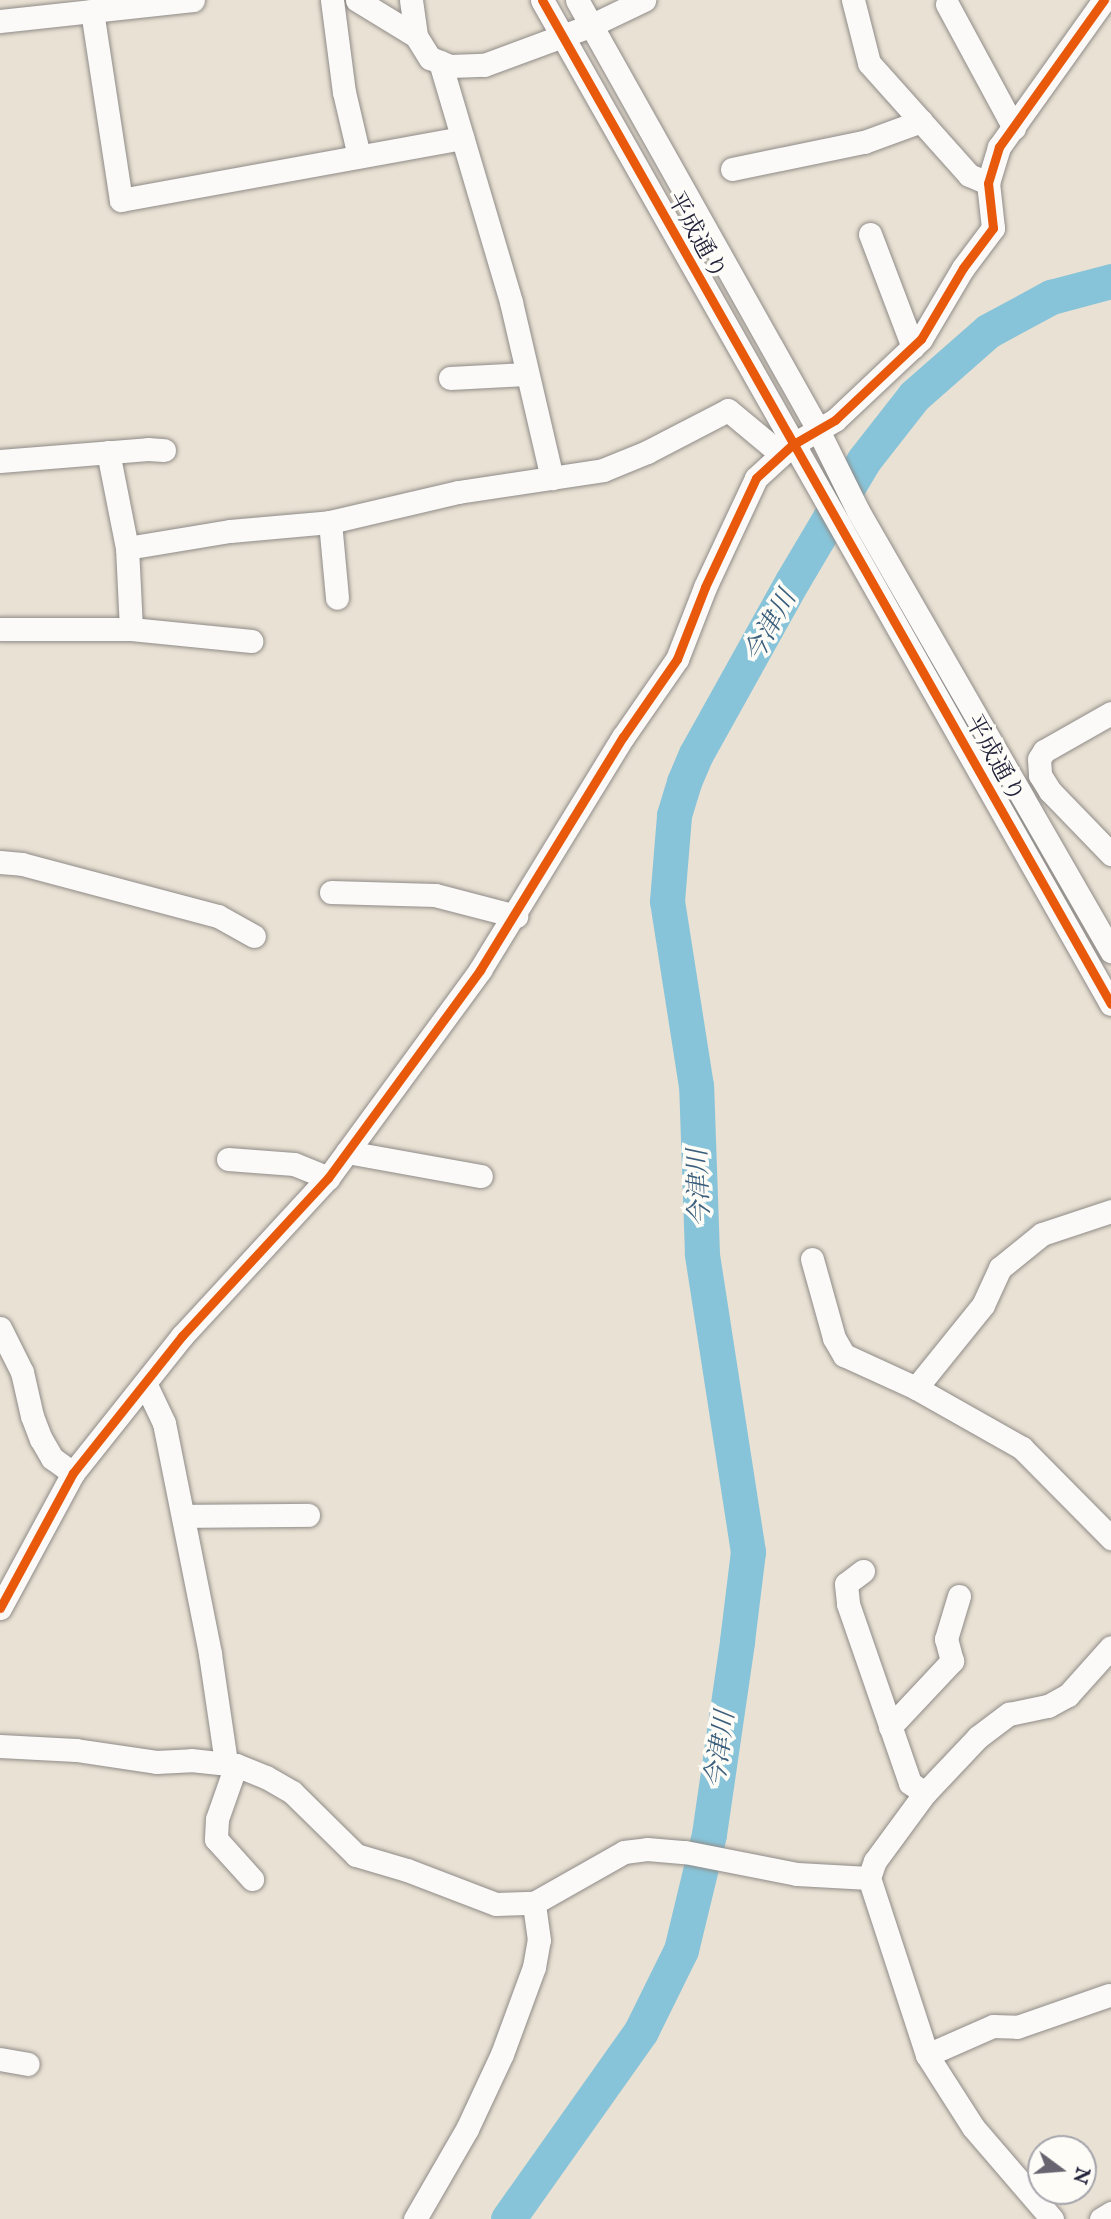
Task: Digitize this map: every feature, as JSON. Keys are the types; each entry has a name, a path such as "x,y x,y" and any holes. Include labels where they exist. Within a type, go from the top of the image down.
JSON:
{"street":[{"path":"0,21 105,7 193,0"},
{"path":"332,0 344,92 359,156"},
{"path":"357,0 416,36"},
{"path":"411,0 416,36 430,58 450,66 484,65 592,25 643,0"},
{"name":"平成通り","path":"542,0 762,392 786,449 819,489 845,532 1111,1004"},
{"name":"平成通り","path":"577,0 818,430 858,510 1111,951"},
{"path":"853,0 869,63 969,174 988,183"},
{"path":"0,1608 73,1473 182,1336 328,1178 480,971 623,737 677,659 705,587 757,478 786,449 835,420 921,339 963,268 993,228 988,183 999,147 1104,0"},
{"path":"947,4 1014,128"},
{"path":"105,7 121,200 462,138"},
{"path":"440,62 510,302 551,478"},
{"path":"732,169 864,142 921,121"},
{"path":"870,234 913,347"},
{"path":"450,378 526,374"},
{"path":"127,548 230,531 330,522 458,492 603,470 647,452 762,392"},
{"path":"728,410 786,449"},
{"path":"0,461 164,450"},
{"path":"108,452 127,548 131,629"},
{"path":"330,522 337,598"},
{"path":"0,629 131,629 251,641"},
{"path":"1111,713 1044,751 1039,759 1040,770 1050,790 1111,854"},
{"path":"993,796 1040,770"},
{"path":"0,862 22,864 218,916 254,936"},
{"path":"331,892 435,895 516,916"},
{"path":"347,1153 481,1176"},
{"path":"229,1159 293,1164 328,1178"},
{"path":"916,1388 983,1305 1000,1268 1042,1234 1111,1211"},
{"path":"812,1259 834,1338 845,1355 916,1388 1022,1448 1111,1538"},
{"path":"0,1328 10,1365 41,1439 52,1458 73,1473"},
{"path":"145,1383 164,1423 231,1763 217,1819 216,1839 252,1879"},
{"path":"183,1516 308,1515"},
{"path":"863,1570 846,1584 848,1604 910,1783 925,1793"},
{"path":"890,1727 952,1661 946,1639 959,1596"},
{"path":"1052,2219 974,2127 927,2055 869,1878 875,1861 925,1793 978,1737 1009,1714 1048,1706 1068,1695 1111,1647"},
{"path":"0,1746 76,1751 156,1762 231,1763 292,1792 356,1855 407,1870 496,1904 534,1903 624,1852 647,1849 685,1852 797,1874 869,1878"},
{"path":"415,2219 467,2129 502,2054 534,1967 539,1940 534,1903"},
{"path":"927,2055 993,2026 1017,2027 1110,1995"},
{"path":"0,2059 28,2064"},
{"path":"1101,2219 1111,2213"}],"waterway":[{"name":"今津川","path":"508,2219 641,2031 681,1950 709,1834 748,1552 702,1254 696,1086 667,901 674,815 684,782 696,754 793,580 864,460 914,396 988,331 1051,297 1111,281"}],"cycle path":[{"path":"542,0 1111,1004"},
{"path":"0,1608 73,1473 182,1336 328,1178 480,970 623,737 677,659 705,587 756,478 792,445 835,420 921,339 963,268 993,228 988,183 999,147 1104,0"}]}
